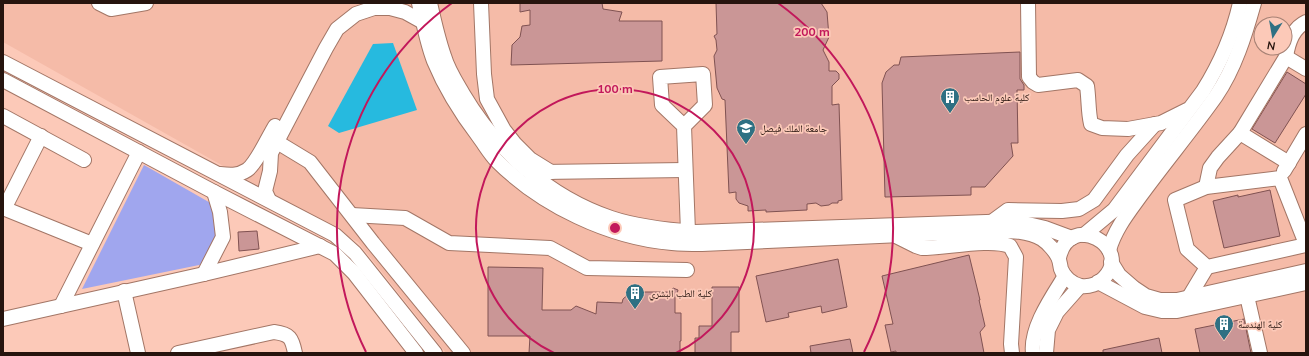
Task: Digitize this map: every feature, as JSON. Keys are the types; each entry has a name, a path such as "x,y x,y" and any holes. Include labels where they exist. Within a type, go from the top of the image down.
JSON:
{"street":[{"path":"99,3 111,9 146,3"},
{"path":"219,174 234,175 247,170 256,159 285,109 325,33 338,16 358,3"},
{"path":"269,200 265,191 270,172 271,153 337,29 356,14 374,8 390,8 424,3"},
{"path":"424,3 423,22 434,60 458,109 496,160 523,183 547,200 581,218 638,238 671,244 702,244 1017,230 1029,233 1042,240 1054,250 1059,258 1062,271 1065,276 1080,286 1087,286 1098,282 1107,274 1113,238 1118,226 1162,165 1216,95 1228,75 1238,53 1254,3"},
{"path":"424,3 456,83 485,127 505,150 530,172 554,190 587,208 611,218 640,225 688,232 1015,221 1078,236 1096,237 1105,245 1119,275 1146,296 1160,300 1177,300 1306,271"},
{"path":"481,3 484,74 487,100 504,130 515,144 530,158 552,172"},
{"path":"1028,3 1029,77 1033,82 1038,84 1078,80 1087,86 1091,124 1102,128 1128,129 1161,123 1191,108"},
{"path":"1059,258 1063,247 1114,210 1191,108 1216,70 1235,23 1238,4"},
{"path":"390,8 405,12 423,22"},
{"path":"1206,187 1210,168 1218,156 1240,134 1286,57 1288,43 1299,25 1306,22"},
{"path":"1286,57 1306,69"},
{"path":"3,62 335,235 355,253 435,353"},
{"path":"3,80 214,192 335,254 354,273 416,353"},
{"path":"3,116 84,160"},
{"path":"993,221 1008,210 1062,211 1078,209 1094,200 1127,155 1155,124"},
{"path":"684,126 688,232"},
{"path":"1240,134 1289,163"},
{"path":"1280,178 1306,134"},
{"path":"41,136 4,209 92,244"},
{"path":"277,142 310,162 463,353"},
{"path":"61,306 139,152"},
{"path":"530,172 685,170"},
{"path":"1189,297 1207,267 1306,244 1280,178"},
{"path":"1207,267 1187,249 1175,200 1206,187 1280,178"},
{"path":"204,274 223,237 220,212 214,192"},
{"path":"352,215 405,218 449,243 550,248 587,268 687,270"},
{"path":"896,236 922,248 992,242 1003,243 1010,246 1016,257 1011,344 1012,353"},
{"path":"3,319 204,274 320,246"},
{"path":"1033,353 1038,325 1045,309 1065,276"},
{"path":"1098,282 1145,307 1162,311 1177,311 1306,283"},
{"path":"1046,353 1048,330 1057,312 1080,286"},
{"path":"124,291 138,353"},
{"path":"1247,296 1260,353"},
{"path":"178,353 274,332 283,333 289,336 293,343 295,353"},
{"path":"1027,353 1036,336"}],"shaded area":[{"name":"جامعة الملك فيصل","path":"3,3 1306,3 1306,353 446,353 358,242 3,42"},
{"path":"393,43 417,110 339,133 328,126 373,44"},
{"path":"144,165 214,205 218,234 204,264 82,289"}],"building":[{"path":"520,3 602,3 603,9 622,12 619,21 662,21 662,61 511,65 512,45 520,37 522,26 530,25 530,10 520,12"},
{"path":"716,3 821,3 827,12 829,37 823,50 829,62 829,71 836,71 839,74 839,79 832,86 832,105 839,104 842,200 838,201 838,203 821,206 816,203 807,204 807,210 766,212 766,210 748,211 748,206 739,203 736,199 736,192 729,193 725,100 722,99 717,88 714,56 717,50 714,36 717,34"},
{"name":"كلية علوم الحاسب","path":"1020,52 1020,79 1024,85 1024,90 1017,90 1018,143 1011,143 1013,156 985,187 971,187 971,195 885,197 882,83 886,72 894,65 899,65 901,57"},
{"path":"1287,72 1306,84 1306,94 1275,143 1252,129"},
{"path":"1270,190 1280,236 1224,248 1213,201"},
{"path":"257,231 259,249 239,251 238,232"},
{"path":"969,255 985,326 980,332 984,353 891,352 885,325 893,324 882,276"},
{"path":"838,259 847,307 822,313 821,306 788,313 789,317 766,322 756,276"},
{"name":"كلية الطب البشري","path":"488,267 543,268 542,310 571,310 576,306 596,314 597,302 622,303 623,299 631,292 669,292 673,288 678,290 675,297 675,313 681,313 680,353 529,353 530,336 488,336"},
{"path":"712,287 739,287 739,332 731,332 731,353 695,353 695,338 699,338 699,326 712,326"},
{"name":"كلية الهندسة","path":"1244,319 1251,353 1200,353 1195,329"},
{"path":"1159,338 1162,353 1103,353 1103,350"},
{"path":"850,339 853,353 811,353 810,346"}],"place":[{"name":"كلية علوم الحاسب","path":"950,114"},
{"name":"جامعة الملك فيصل","path":"746,145"},
{"name":"كلية الطب البشري","path":"635,310"},
{"name":"كلية الهندسة","path":"1224,341"}]}
